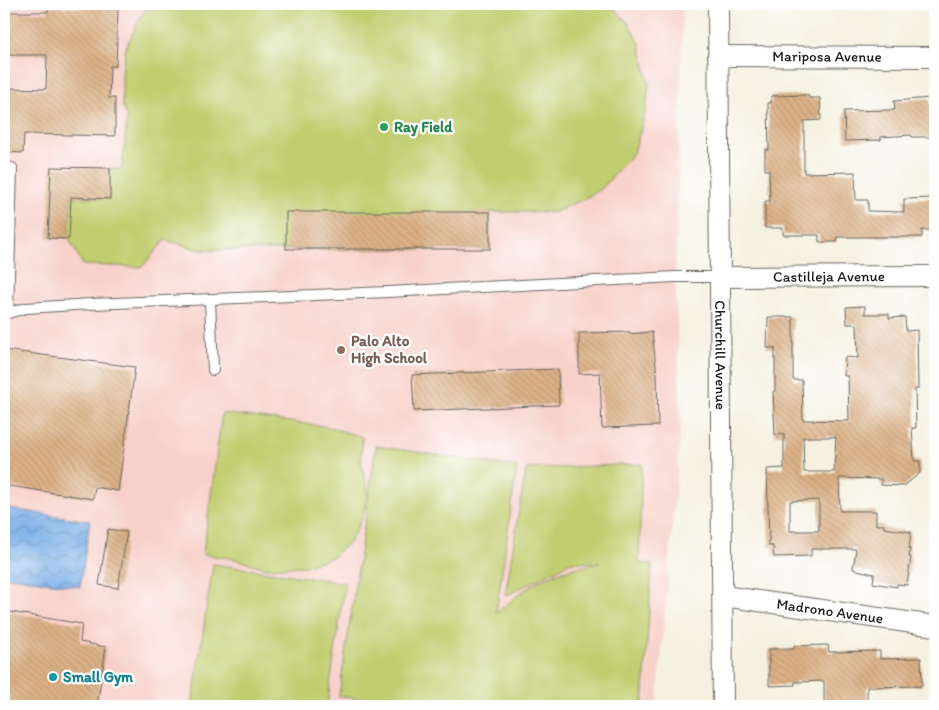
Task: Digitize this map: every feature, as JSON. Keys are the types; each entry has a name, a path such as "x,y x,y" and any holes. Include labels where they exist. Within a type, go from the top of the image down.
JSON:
{"street":[{"name":"Churchill Avenue","path":"718,4 723,706"},
{"name":"Mariposa Avenue","path":"718,56 935,57"},
{"name":"Castilleja Avenue","path":"721,277 935,276"},
{"name":"Madrono Avenue","path":"722,596 935,626"}],"lane":[{"path":"4,168 12,168 6,313 45,306 210,300 675,277 721,277"},
{"path":"210,300 213,370"}],"shaded area":[{"name":"Palo Alto High School","path":"4,4 683,4 675,277 681,423 657,706 4,706"}],"green space":[{"name":"Ray Field","path":"153,4 609,4 628,22 639,41 649,83 646,111 634,152 601,189 580,201 554,212 490,212 490,249 201,250 165,240 142,267 83,265 69,239 71,197 109,199 110,168 122,169 127,119 122,104 122,73 126,47 142,14"},
{"path":"222,413 329,427 362,437 361,461 368,491 362,518 349,543 332,557 306,566 266,568 235,559 203,554"},
{"path":"376,446 517,467 496,613 540,580 566,570 600,563 571,562 505,596 526,469 642,464 639,563 652,564 643,706 410,706 339,696"},
{"path":"213,564 345,583 327,706 192,706"}],"water":[{"path":"4,508 90,521 80,587 4,576"}],"building":[{"path":"48,7 118,9 116,66 110,66 109,98 115,98 115,136 24,134 23,153 4,152 4,88 46,89 47,55 4,55 4,12 48,12"},
{"path":"808,95 809,98 820,98 821,120 804,121 804,173 855,172 856,200 868,200 868,211 904,212 904,199 935,198 935,230 922,230 922,237 837,237 837,242 819,242 819,235 783,235 783,228 765,228 765,201 770,201 769,170 765,170 765,150 769,150 768,103 771,103 771,96"},
{"path":"930,98 931,137 912,137 911,135 881,137 881,140 845,141 844,111 895,110 894,101"},
{"path":"51,167 110,168 110,199 71,197 69,239 48,238"},
{"path":"286,212 490,212 490,249 286,249"},
{"path":"865,306 865,314 889,314 889,318 905,317 906,331 917,330 918,389 915,389 916,428 912,428 914,461 920,461 920,473 904,486 881,485 881,479 839,478 840,511 876,511 876,525 884,525 884,528 911,532 909,557 911,557 907,585 897,584 897,587 873,583 874,574 853,569 856,549 811,549 811,556 774,557 773,546 769,546 767,469 784,468 784,434 775,435 773,391 775,391 775,348 767,348 768,317 793,317 793,380 802,380 803,420 849,421 848,376 844,376 845,357 858,358 857,324 847,324 846,307","holes":["803,437 836,437 834,472 804,472","819,500 819,531 790,531 790,501"]},
{"path":"630,332 630,334 652,332 657,375 658,426 602,428 600,373 579,374 579,333"},
{"path":"4,350 135,367 118,491 95,487 93,499 4,485"},
{"path":"558,369 559,405 414,411 412,375"},
{"path":"108,529 127,532 118,588 99,585"},
{"name":"Small Gym","path":"4,611 82,624 80,642 106,647 97,706 4,706"},
{"path":"828,645 829,652 880,651 880,659 921,658 922,686 867,687 867,706 824,706 824,681 795,682 795,685 769,686 769,649 794,649 794,646"}],"place":[{"name":"Ray Field","path":"384,127"},
{"name":"Palo Alto High School","path":"341,350"},
{"name":"Small Gym","path":"53,677"}]}
